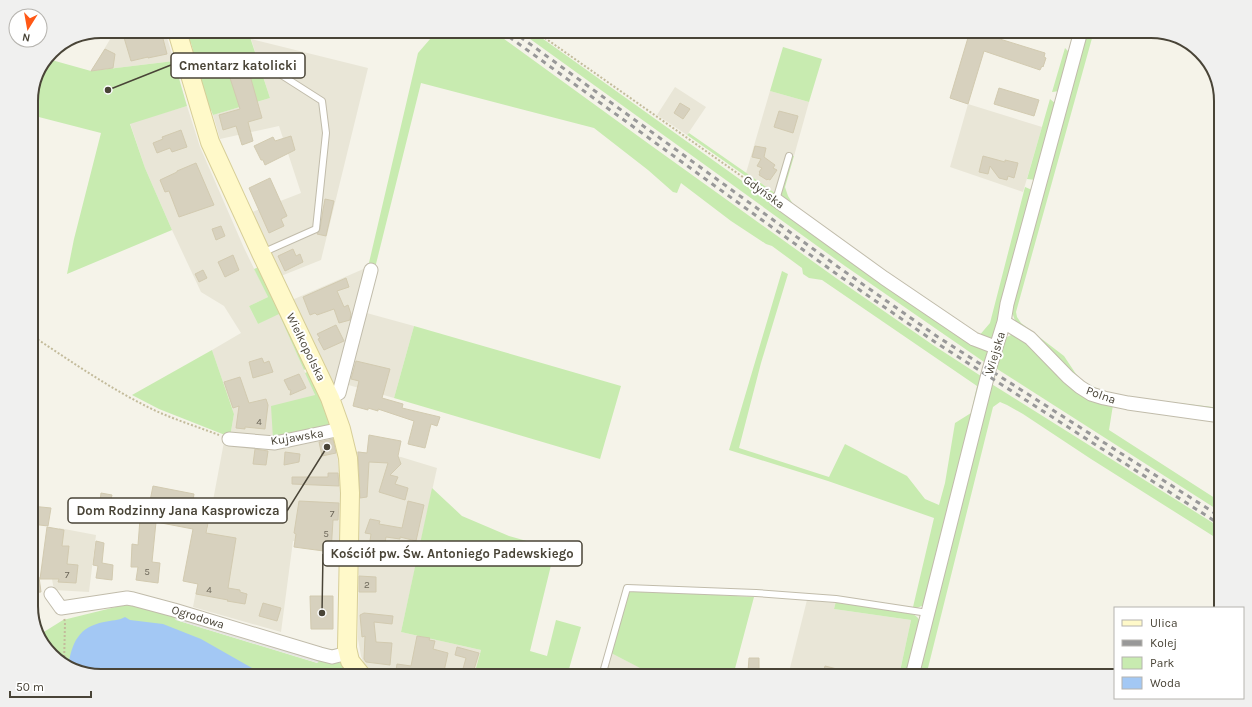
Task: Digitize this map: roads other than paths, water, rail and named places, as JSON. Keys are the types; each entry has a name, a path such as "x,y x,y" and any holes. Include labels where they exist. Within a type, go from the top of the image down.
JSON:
{"street":[{"name":"Wielkopolska","path":"179,38 210,142 330,398 341,428 348,458 350,493 347,619 348,653 350,661 356,669"},
{"name":"Wiejska","path":"914,669 995,347 1004,322 1009,297 1079,38"},
{"name":"Gdyńska","path":"776,200 884,278 974,339 995,347"},
{"path":"330,398 339,393 371,270"},
{"name":"Polna","path":"1004,322 1030,338 1068,377 1091,394 1128,403 1214,415"},
{"name":"Kujawska","path":"229,440 275,443 313,436 341,428"},
{"name":"Ogrodowa","path":"51,594 61,608 127,598 174,610 332,657 348,653"}],"lane":[{"path":"261,253 316,229 326,133 322,100 275,71"},
{"path":"776,200 789,156"},
{"path":"604,669 627,588 836,598 928,613"}],"water":[{"path":"125,617 130,620 163,624 201,639 254,669 101,669 85,667 70,661 74,644 82,632 95,624"}],"railway":[{"path":"511,38 838,275 935,342 1214,521"},
{"path":"522,38 841,269 938,337 1214,513"}],"place":[{"name":"Cmentarz katolicki","path":"108,90"},
{"name":"Dom Rodzinny Jana Kasprowicza","path":"327,447"},
{"name":"Kościół pw. Św. Antoniego Padewskiego","path":"322,613"}]}
